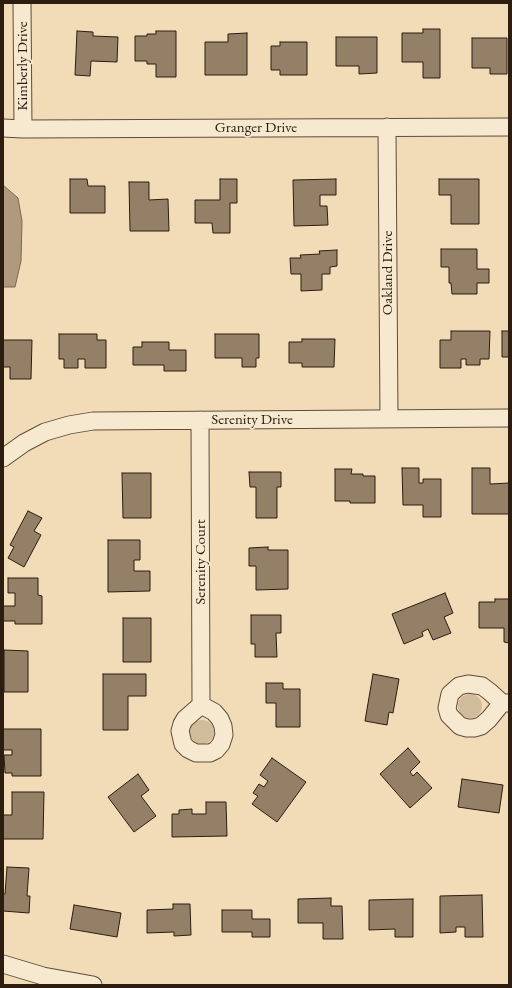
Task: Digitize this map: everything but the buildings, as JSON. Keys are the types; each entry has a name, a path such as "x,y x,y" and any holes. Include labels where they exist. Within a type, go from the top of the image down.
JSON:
{"street":[{"name":"Kimberly Drive","path":"22,3 23,129"},
{"name":"Oakland Drive","path":"387,127 389,419"},
{"name":"Granger Drive","path":"3,128 509,127"},
{"name":"Serenity Drive","path":"5,451 45,432 69,425 93,421 509,418"},
{"name":"Serenity Court","path":"200,420 201,705"},
{"path":"3,964 33,979 60,980 93,985"}],"shaded area":[{"path":"3,185 18,198 22,221 21,261 15,287 3,287"},
{"path":"470,694 478,698 482,706 478,714 470,718 462,714 458,706 462,698"},
{"path":"202,720 210,724 214,732 210,740 202,744 194,740 190,732 194,724"}]}
